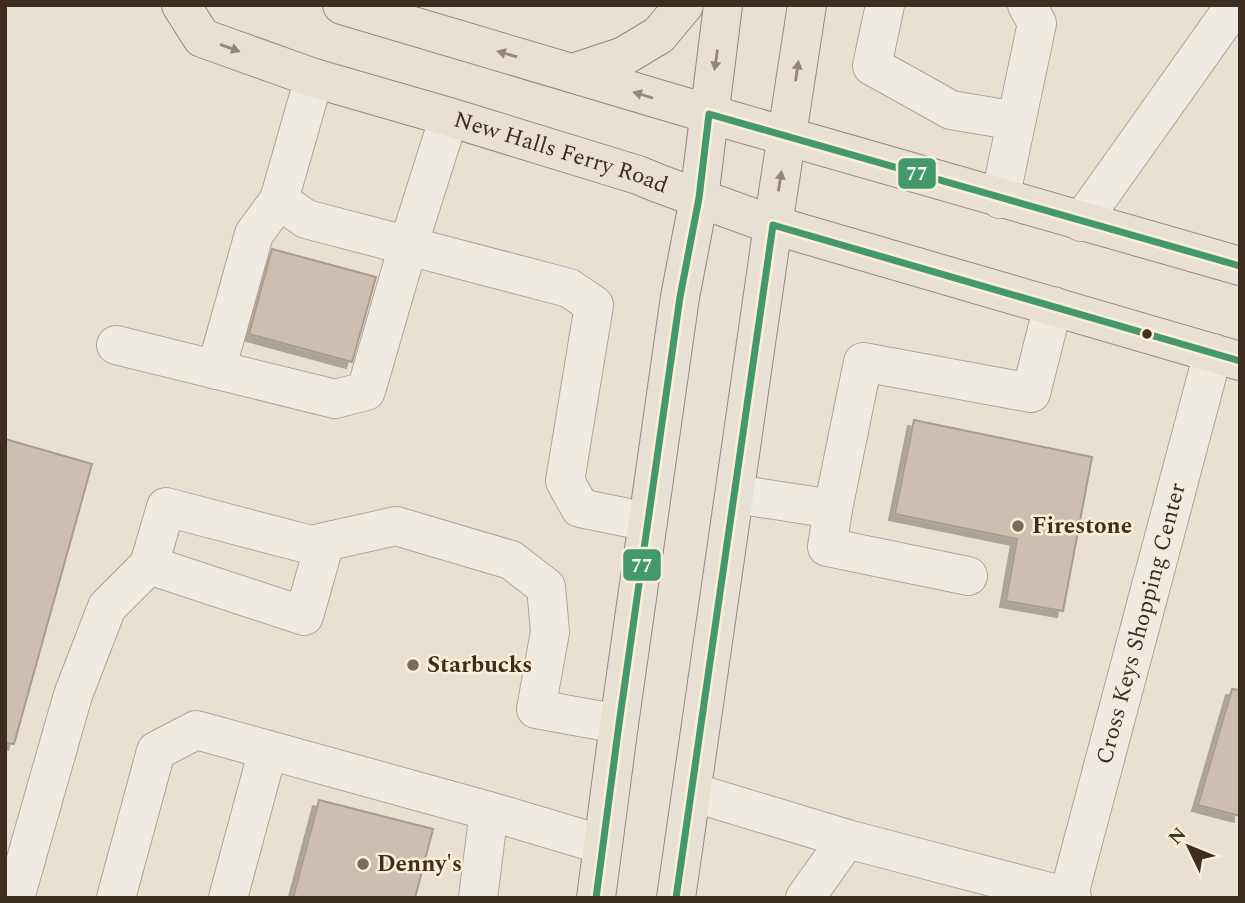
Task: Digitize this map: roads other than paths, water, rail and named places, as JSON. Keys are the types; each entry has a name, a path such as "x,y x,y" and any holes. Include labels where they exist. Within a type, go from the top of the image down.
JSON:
{"main road":[{"name":"New Halls Ferry Road","path":"181,5 202,38 314,78 638,175 773,225 1227,357"},
{"path":"573,73 624,56 659,35 684,5"},
{"path":"596,898 680,297 699,198 723,5"},
{"path":"676,898 807,5"},
{"path":"364,9 709,114 1240,266"}],"street":[{"path":"884,5 872,66 951,110 1016,121"},
{"path":"1000,199 1037,23 1027,5"},
{"path":"1081,222 1236,5"},
{"path":"216,370 254,234 279,200 314,78"},
{"path":"116,345 335,399 366,391 449,117"},
{"path":"279,200 306,219 569,288 594,305 565,481 580,508 648,522"},
{"path":"968,576 827,547 863,362 1031,393 1053,306"},
{"name":"Cross Keys Shopping Center","path":"1069,897 1227,357"},
{"path":"734,494 833,509"},
{"path":"15,898 73,695 107,607 149,565 166,508 311,545 396,526 510,560 546,587 550,632 536,709 619,724"},
{"path":"149,565 304,616 325,542"},
{"path":"116,898 156,751 196,730 603,845"},
{"path":"229,898 268,750"},
{"path":"692,792 846,839 1069,897"},
{"path":"478,898 489,811"},
{"path":"805,898 846,839"}],"place":[{"name":"Firestone","path":"1018,526"},
{"name":"Starbucks","path":"413,665"},
{"name":"Denny's","path":"363,864"}]}
